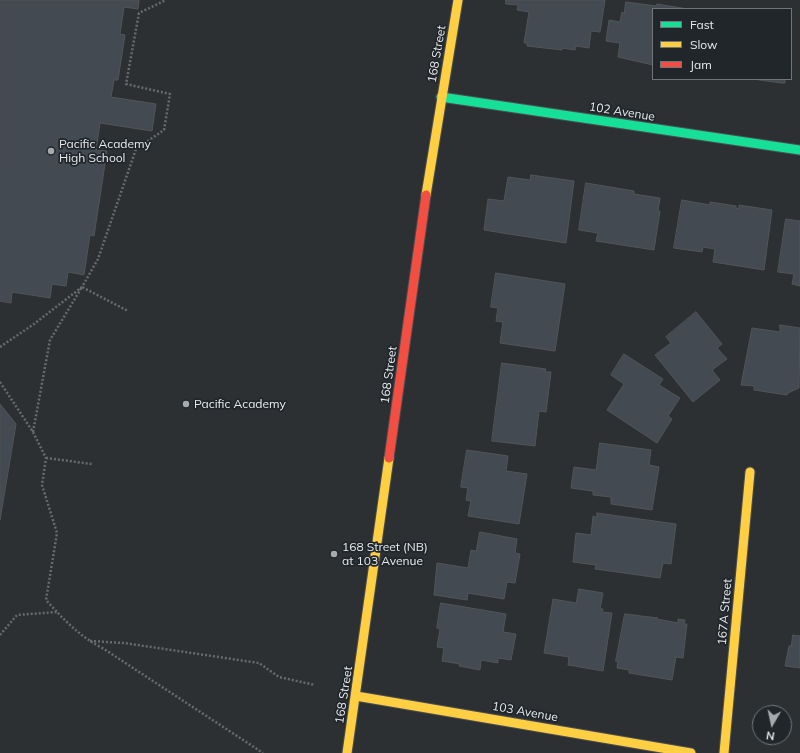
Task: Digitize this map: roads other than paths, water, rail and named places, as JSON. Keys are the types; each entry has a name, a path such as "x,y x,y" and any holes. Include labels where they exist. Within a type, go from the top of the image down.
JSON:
{"street":[{"name":"168 Street","path":"347,753 430,164 458,0"},
{"name":"102 Avenue","path":"441,97 800,150"},
{"name":"167A Street","path":"724,753 750,472"},
{"name":"103 Avenue","path":"356,696 691,753"}],"place":[{"name":"Pacific Academy High School","path":"51,151"},
{"name":"Pacific Academy","path":"186,404"},
{"name":"168 Street (NB) at 103 Avenue","path":"334,554"}]}
